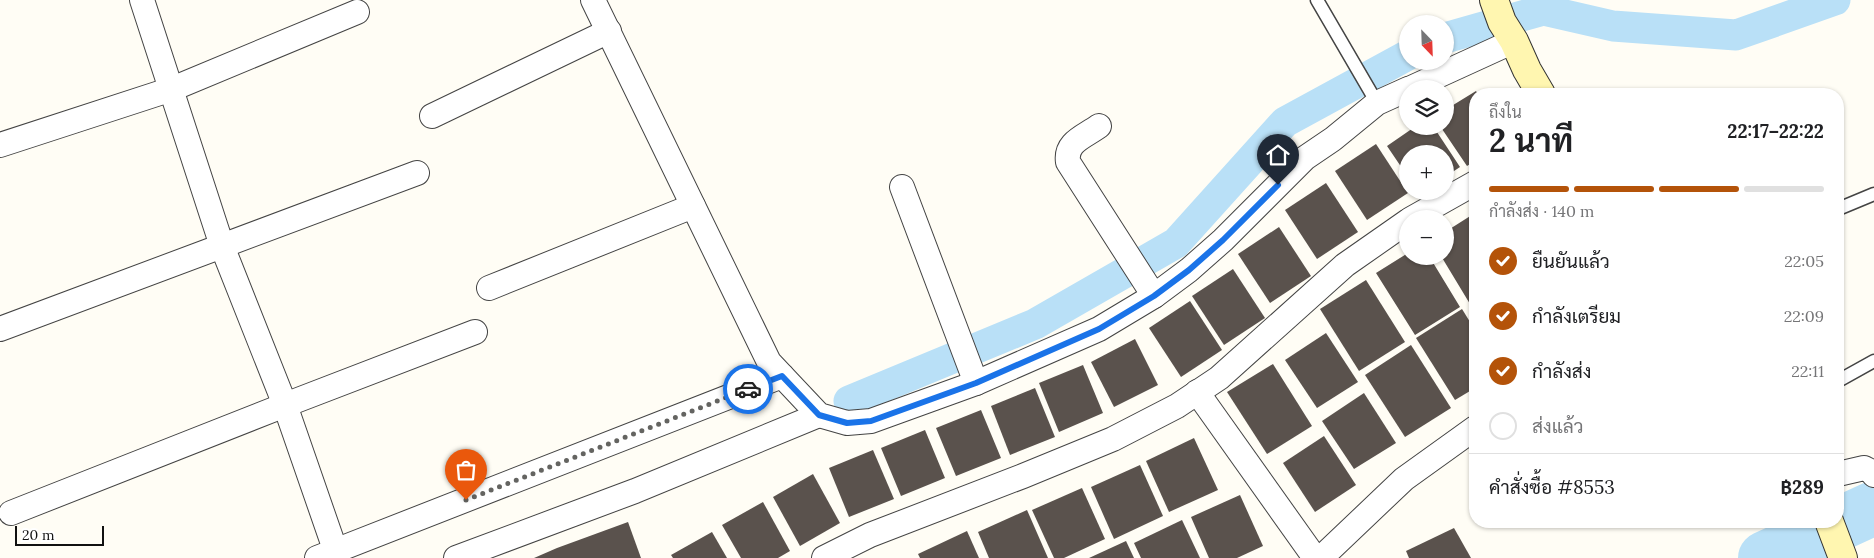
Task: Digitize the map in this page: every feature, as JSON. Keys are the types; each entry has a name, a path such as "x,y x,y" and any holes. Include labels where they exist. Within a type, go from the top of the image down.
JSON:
{"street":[{"path":"142,0 222,246 285,404 330,556 782,376"},
{"path":"1494,0 1502,22 1514,41 1538,88"},
{"path":"597,1 609,31 769,362 819,415 847,423 871,421 976,383 1099,329 1154,296 1189,270 1223,240 1305,158 1333,139 1377,103 1399,93"},
{"path":"0,145 172,89 356,12"},
{"path":"432,116 609,31"},
{"path":"1428,80 1514,41"},
{"path":"1099,126 1070,146 1067,153 1068,162 1154,296"},
{"path":"0,329 417,173"},
{"path":"1427,210 1469,185"},
{"path":"902,187 976,383"},
{"path":"489,288 693,206"},
{"path":"824,558 870,536 1113,439 1177,406 1219,378 1345,265 1399,227"},
{"path":"10,513 285,404 475,332"},
{"path":"1197,392 1315,558"},
{"path":"456,558 635,491 819,415"},
{"path":"1321,558 1404,479 1469,432"},
{"path":"1844,473 1864,468 1874,475"},
{"path":"1832,528 1843,558"}],"lane":[{"path":"1317,0 1377,103"},
{"path":"1844,207 1874,194"},
{"path":"1844,378 1874,361"}],"building":[{"path":"1469,95 1469,165 1467,166 1446,135 1454,135 1454,104"},
{"path":"1403,135 1439,135 1446,145 1399,145 1399,164 1387,146"},
{"path":"1376,144 1399,179 1399,199 1367,220 1335,171"},
{"path":"1454,158 1460,167 1454,171"},
{"path":"1326,183 1358,232 1317,259 1285,210"},
{"path":"1469,217 1469,302 1446,265 1454,265 1454,226"},
{"path":"1279,227 1311,276 1270,303 1238,254"},
{"path":"1399,259 1399,265 1434,265 1460,307 1415,335 1376,273"},
{"path":"1233,269 1265,318 1224,345 1192,296"},
{"path":"1366,280 1405,342 1359,371 1320,309"},
{"path":"1190,301 1222,350 1181,377 1149,328"},
{"path":"1462,309 1469,320 1469,392 1455,400 1416,338"},
{"path":"1326,333 1358,382 1317,408 1285,360"},
{"path":"1135,339 1158,385 1114,407 1091,362"},
{"path":"1411,345 1451,408 1405,437 1365,375"},
{"path":"1273,364 1312,426 1267,454 1227,392"},
{"path":"1083,365 1103,413 1059,432 1039,383"},
{"path":"1035,388 1055,437 1010,455 991,406"},
{"path":"1364,393 1396,443 1354,469 1322,421"},
{"path":"981,410 1001,458 956,476 936,428"},
{"path":"925,430 945,478 901,496 881,448"},
{"path":"1324,436 1356,485 1315,512 1283,463"},
{"path":"1194,438 1218,490 1169,512 1146,461"},
{"path":"873,450 894,499 849,517 829,468"},
{"path":"1140,465 1163,516 1114,539 1091,487"},
{"path":"813,474 840,523 800,546 773,497"},
{"path":"1082,488 1105,539 1064,558 1054,558 1032,510"},
{"path":"1240,495 1263,546 1237,558 1209,558 1191,517"},
{"path":"763,502 790,551 778,558 741,558 722,525"},
{"path":"1027,510 1048,558 989,558 978,532"},
{"path":"1182,520 1200,558 1141,558 1134,543"},
{"path":"628,522 641,558 534,558 557,548"},
{"path":"1454,528 1471,558 1409,558 1406,551"},
{"path":"967,531 979,558 920,558 918,554"},
{"path":"712,532 727,558 673,558 671,555"},
{"path":"1126,541 1134,558 1089,558"}],"waterway":[{"path":"1454,35 1543,10 1613,26 1736,35 1835,0"},
{"path":"849,401 1035,324 1176,243 1285,122 1399,60"},
{"path":"1844,522 1874,508"},
{"path":"1765,558 1830,528"}],"way so far":[{"path":"466,500 748,389"}],"route":[{"path":"748,389 782,376 819,415 847,423 871,421 976,383 1099,329 1154,296 1189,270 1223,240 1278,185"}]}
